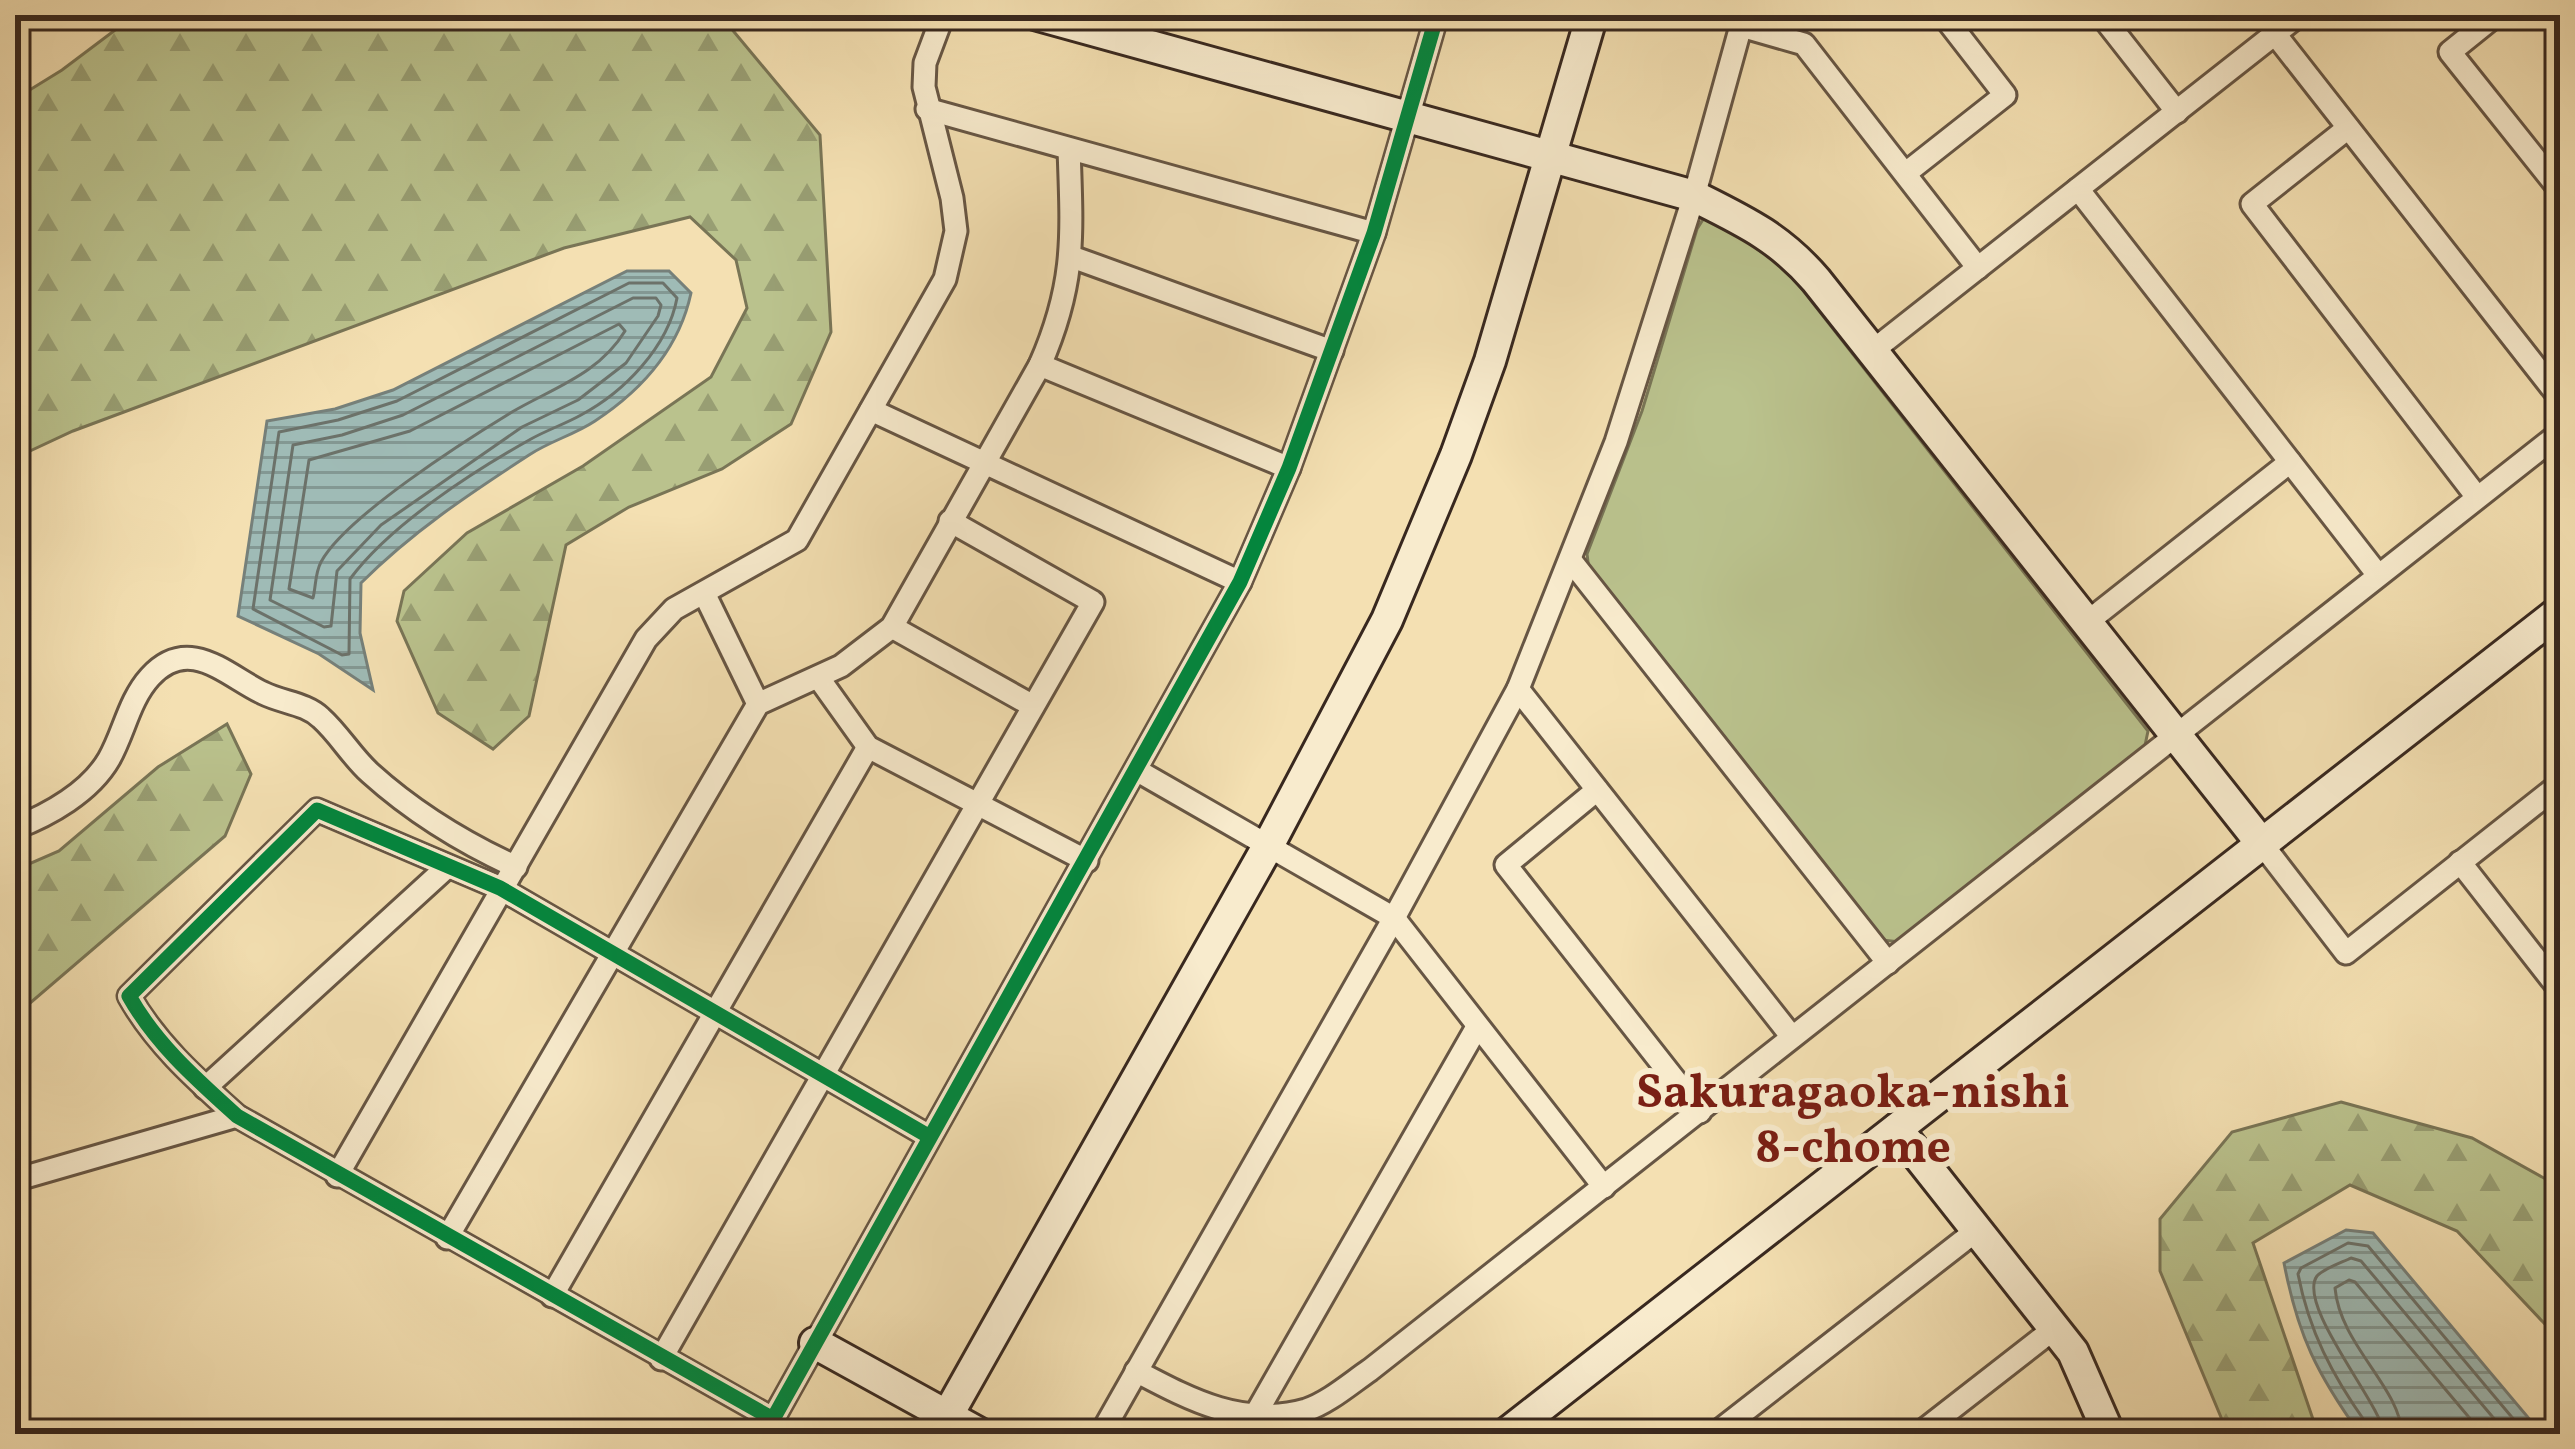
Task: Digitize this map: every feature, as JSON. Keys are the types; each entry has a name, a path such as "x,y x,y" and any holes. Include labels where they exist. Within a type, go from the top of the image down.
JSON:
{"street":[{"path":"337,1176 646,639 674,609 797,539 945,279 956,231 952,197 927,109 925,63 943,15"},
{"path":"1038,15 1694,196 1772,236 1791,250 2346,952 2557,793"},
{"path":"930,1137 500,888 317,810 129,996 166,1049 237,1116 772,1419 1138,771 1240,582 1374,233 1437,15"},
{"path":"942,1425 1268,846 1387,620 1490,361 1592,15"},
{"path":"1906,173 2005,95 1943,15"},
{"path":"1871,352 2300,15"},
{"path":"2496,15 2450,52 2560,190"},
{"path":"2103,16 2177,112"},
{"path":"1101,1434 1394,918 1518,689 1616,442 1694,196 1743,20 1804,44 1978,268"},
{"path":"2275,34 2560,398"},
{"path":"927,109 1374,233"},
{"path":"2348,128 2252,204 2477,497"},
{"path":"447,1238 758,704 841,666 892,627 1040,365 1058,322 1072,257 1069,149"},
{"path":"2078,189 2378,575"},
{"path":"1072,257 1332,351"},
{"path":"1040,365 1288,467"},
{"path":"871,410 1240,582"},
{"path":"1136,1371 1190,1400 1254,1417 1309,1409 1370,1370 2560,433"},
{"path":"2086,622 2290,462"},
{"path":"661,1359 1094,602 950,521"},
{"path":"1571,562 1888,963"},
{"path":"704,593 758,704"},
{"path":"1505,1434 2560,611"},
{"path":"892,627 1034,706"},
{"path":"15,828 46,816 108,762 137,695 152,674 179,659 208,661 259,691 306,707 369,772 458,837 516,867"},
{"path":"818,677 868,747 1087,861"},
{"path":"1518,689 1792,1037"},
{"path":"552,1297 868,747"},
{"path":"1138,771 1394,918 1604,1186"},
{"path":"1597,790 1506,865 1700,1112"},
{"path":"2460,862 2560,990"},
{"path":"205,1088 446,868"},
{"path":"1254,1417 1477,1027"},
{"path":"15,1180 237,1116"},
{"path":"1897,1130 2073,1352 2109,1434"},
{"path":"1715,1434 1976,1230"},
{"path":"1919,1434 2054,1328"},
{"path":"815,1343 942,1425 980,1434"}],"green space":[{"path":"135,15 720,15 820,135 831,332 791,424 722,469 629,507 566,545 529,716 493,749 438,713 397,621 404,591 467,533 583,466 711,377 747,308 736,260 690,217 564,248 73,431 15,458 15,99"},
{"path":"1704,218 1740,231 1780,261 2148,731 2144,750 1900,942 1882,940 1589,570 1587,554 1642,411"},
{"path":"227,724 251,774 225,836 15,1016 15,870 59,851 158,767"},
{"path":"2341,1102 2472,1138 2560,1187 2560,1340 2457,1231 2350,1185 2253,1243 2318,1434 2228,1434 2160,1271 2160,1219 2232,1132"}],"water":[{"path":"627,271 669,271 691,293 668,350 643,382 612,409 537,450 463,499 361,583 360,633 373,690 319,654 238,616 267,421 335,409 393,390"},
{"path":"2346,1230 2373,1233 2542,1434 2360,1434 2311,1353 2284,1263"}],"cycle path":[{"path":"930,1137 500,888 317,810 129,996 164,1045 237,1116 773,1419 1240,582 1289,468 1374,233 1437,15"}],"district":[{"name":"Sakuragaoka-nishi 8-chome","path":"1853,1122"}]}
